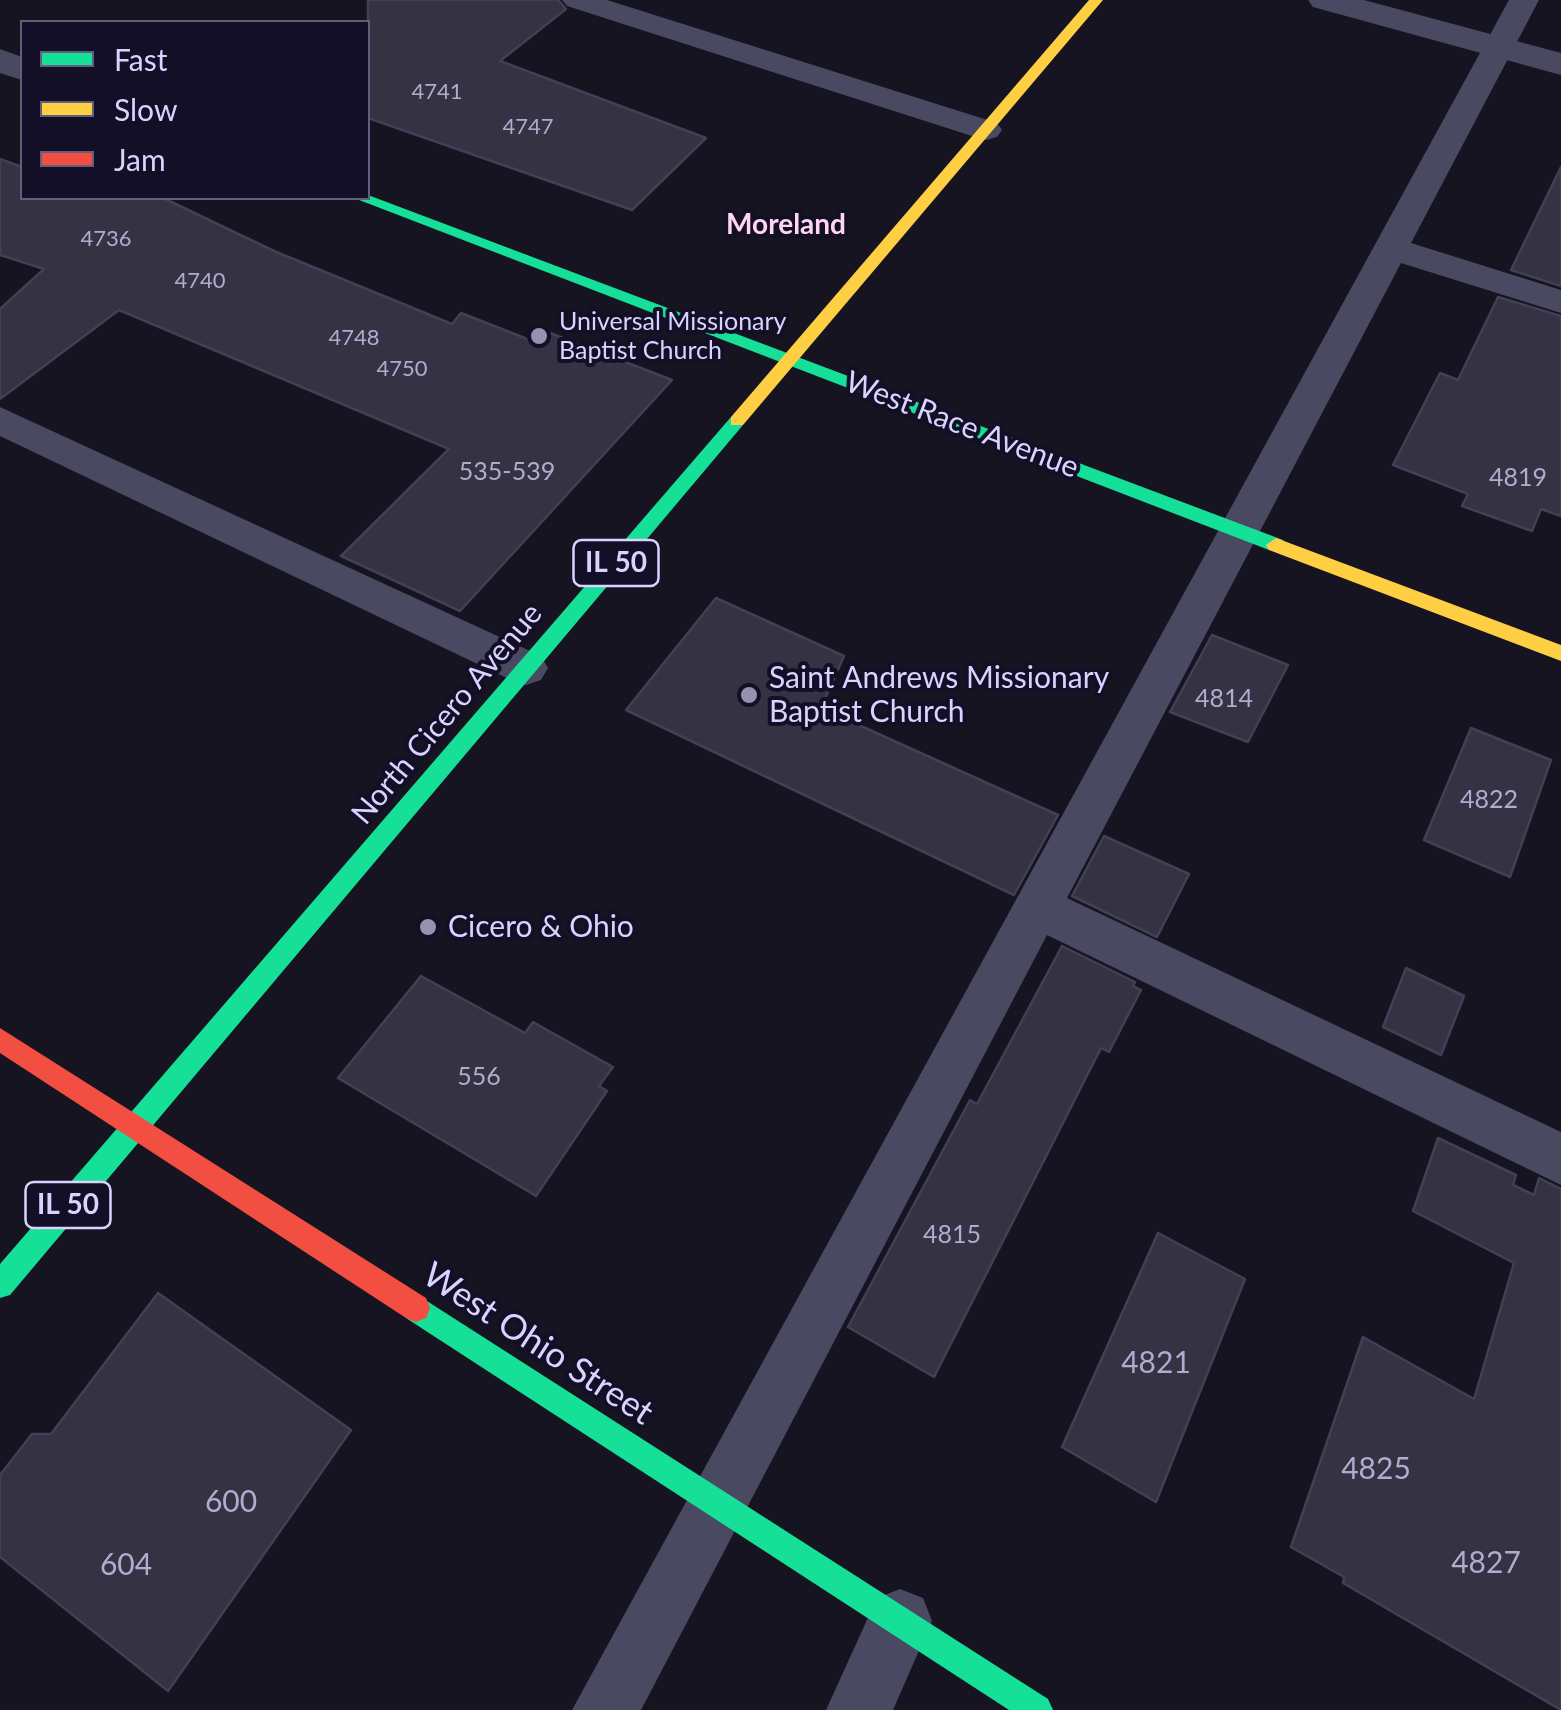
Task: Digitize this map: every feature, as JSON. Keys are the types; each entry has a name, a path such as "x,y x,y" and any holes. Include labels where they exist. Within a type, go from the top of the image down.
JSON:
{"street":[{"name":"North Cicero Avenue","path":"0,1285 1096,0"},
{"path":"1325,0 1561,64"},
{"name":"West Race Avenue","path":"367,200 1561,653"},
{"name":"West Ohio Street","path":"0,1039 1037,1710"}],"lane":[{"path":"577,0 986,130"},
{"path":"605,1710 1524,0"},
{"path":"1390,248 1561,302"},
{"path":"0,420 526,668"},
{"path":"1036,908 1561,1159"},
{"path":"859,1710 900,1622"}],"building":[{"path":"368,0 558,0 566,9 500,61 706,138 632,210 370,119"},
{"path":"0,159 20,166 20,200 167,200 274,251 452,324 461,313 540,344 550,333 672,380 460,611 341,556 449,449 119,310 0,399 0,309 44,269 0,255"},
{"path":"1561,167 1561,286 1511,270"},
{"path":"1498,297 1561,316 1561,516 1541,509 1532,531 1462,506 1468,494 1393,465 1440,373 1458,380"},
{"path":"716,598 844,656 821,708 1058,815 1014,895 626,710"},
{"path":"1212,635 1288,665 1248,742 1170,712"},
{"path":"1471,728 1551,760 1510,877 1424,840"},
{"path":"1104,836 1189,874 1157,937 1072,896"},
{"path":"1062,946 1135,982 1133,986 1141,990 1109,1052 1101,1048 934,1377 848,1327 970,1100 977,1104"},
{"path":"1406,968 1464,996 1441,1055 1383,1027"},
{"path":"421,976 525,1033 533,1022 613,1067 599,1086 607,1091 536,1196 338,1078"},
{"path":"1438,1138 1516,1175 1513,1185 1534,1195 1539,1178 1561,1189 1561,1710 1343,1583 1344,1577 1291,1547 1363,1337 1474,1399 1514,1263 1413,1211"},
{"path":"1158,1233 1245,1279 1156,1502 1062,1447"},
{"path":"158,1293 351,1430 168,1691 0,1557 0,1475 32,1434 51,1434"}],"traffic: fast":[{"path":"367,200 1276,545"},
{"path":"0,1285 737,421"},
{"path":"416,1308 1037,1710"}],"traffic: slow":[{"path":"737,421 1096,0"},
{"path":"1276,545 1561,653"}],"traffic: jam":[{"path":"0,1039 416,1308"}],"place":[{"name":"Universal Missionary Baptist Church","path":"539,336"},
{"name":"Saint Andrews Missionary Baptist Church","path":"749,695"},
{"name":"Cicero & Ohio","path":"428,927"}],"district":[{"name":"Moreland","path":"786,225"}]}
